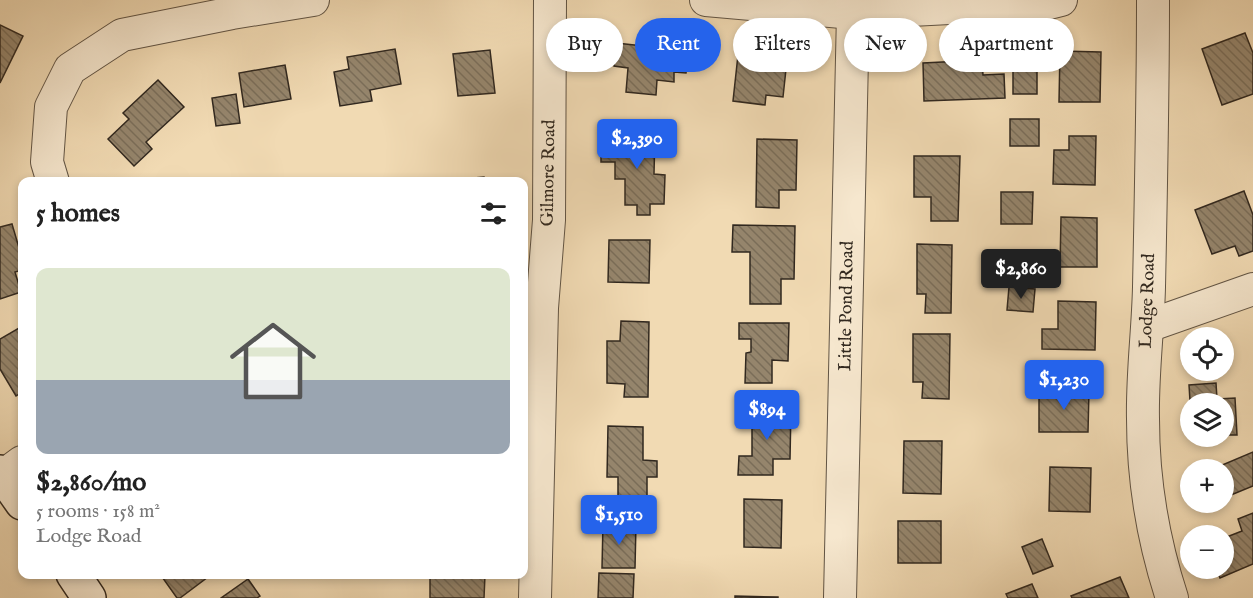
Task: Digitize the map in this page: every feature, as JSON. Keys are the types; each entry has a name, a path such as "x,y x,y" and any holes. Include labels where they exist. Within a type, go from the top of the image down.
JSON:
{"main road":[{"path":"9,470 18,493"},
{"path":"76,579 89,598"}],"street":[{"path":"52,177 47,162 51,107 70,69 122,35 232,13 313,0"},
{"name":"Gilmore Road","path":"535,598 533,308 549,220 550,0"},
{"path":"706,0 853,13 956,9 1049,3 1061,0"},
{"name":"Lodge Road","path":"1153,0 1148,326 1143,419 1148,497 1159,558 1172,598"},
{"name":"Little Pond Road","path":"840,598 853,13"},
{"path":"1148,326 1253,289"}],"building":[{"path":"0,25 23,36 0,83"},
{"path":"1245,33 1253,53 1253,94 1222,105 1202,49"},
{"path":"623,44 635,45 635,72 674,72 674,82 657,80 656,95 626,92 628,68 623,67"},
{"path":"395,49 401,84 370,90 372,101 340,106 334,72 349,69 347,57"},
{"path":"490,50 495,93 458,96 453,54"},
{"path":"1074,51 1101,52 1100,102 1059,102 1060,72 1074,72"},
{"path":"939,62 939,72 1004,74 1005,98 924,101 923,72 927,72 927,63"},
{"path":"285,65 291,99 244,107 239,73"},
{"path":"736,72 786,72 783,97 766,95 765,105 733,101"},
{"path":"1013,72 1037,72 1037,94 1013,94"},
{"path":"158,80 184,107 146,142 152,149 134,166 108,139 129,119 123,113"},
{"path":"236,94 240,123 216,126 212,98"},
{"path":"1010,119 1039,119 1039,146 1010,146"},
{"path":"615,133 655,133 654,174 665,175 664,204 650,204 650,215 637,215 637,205 625,205 625,179 615,179 615,162 601,162 601,148 615,148"},
{"path":"1069,136 1096,136 1095,185 1053,184 1054,150 1069,150"},
{"path":"757,139 797,140 796,190 779,190 779,208 756,207"},
{"path":"914,156 960,156 958,221 931,221 931,197 914,197"},
{"path":"1244,191 1253,215 1253,251 1239,256 1235,246 1212,254 1195,210"},
{"path":"1001,192 1033,192 1032,224 1001,224"},
{"path":"1061,217 1097,218 1097,267 1060,267"},
{"path":"12,224 18,244 18,271 15,272 18,293 0,299 0,227"},
{"path":"733,225 795,226 794,279 781,279 781,304 750,304 750,252 732,252"},
{"path":"609,240 650,240 649,283 608,282"},
{"path":"917,244 952,245 951,313 925,313 926,294 917,294"},
{"path":"1009,287 1035,289 1033,312 1007,310"},
{"path":"1058,301 1096,302 1095,350 1042,349 1042,329 1058,329"},
{"path":"621,321 649,322 648,397 624,397 625,384 607,383 607,341 620,341"},
{"path":"739,323 789,323 788,361 772,360 772,383 745,383 746,353 751,352 751,339 739,339"},
{"path":"18,329 18,395 16,396 0,369 0,339"},
{"path":"913,334 950,334 949,399 922,398 923,382 913,382"},
{"path":"1216,383 1217,393 1190,393 1189,385"},
{"path":"1039,390 1089,391 1088,432 1039,432"},
{"path":"1234,398 1235,398 1237,435 1234,435"},
{"path":"752,408 791,408 790,459 773,459 773,475 738,475 739,456 752,456"},
{"path":"608,426 643,427 643,460 657,461 657,477 647,477 647,504 618,504 618,477 607,477"},
{"path":"904,441 942,441 941,494 903,493"},
{"path":"1253,452 1253,486 1234,494 1234,460"},
{"path":"1050,467 1091,468 1090,512 1049,511"},
{"path":"744,499 782,500 781,548 744,547"},
{"path":"1253,513 1253,564 1234,572 1234,534 1242,531 1238,519"},
{"path":"898,521 941,521 941,563 898,563"},
{"path":"603,523 636,524 635,568 602,568"},
{"path":"1042,539 1053,566 1033,574 1022,547"},
{"path":"599,573 634,574 633,598 598,598"},
{"path":"1120,577 1129,598 1072,598 1071,596"},
{"path":"164,579 205,579 180,598 177,598"},
{"path":"248,579 260,596 257,598 221,598"},
{"path":"430,579 485,579 484,598 430,598"},
{"path":"1032,584 1038,598 1008,598 1006,594"},
{"path":"735,596 778,597 778,598 735,598"}]}
